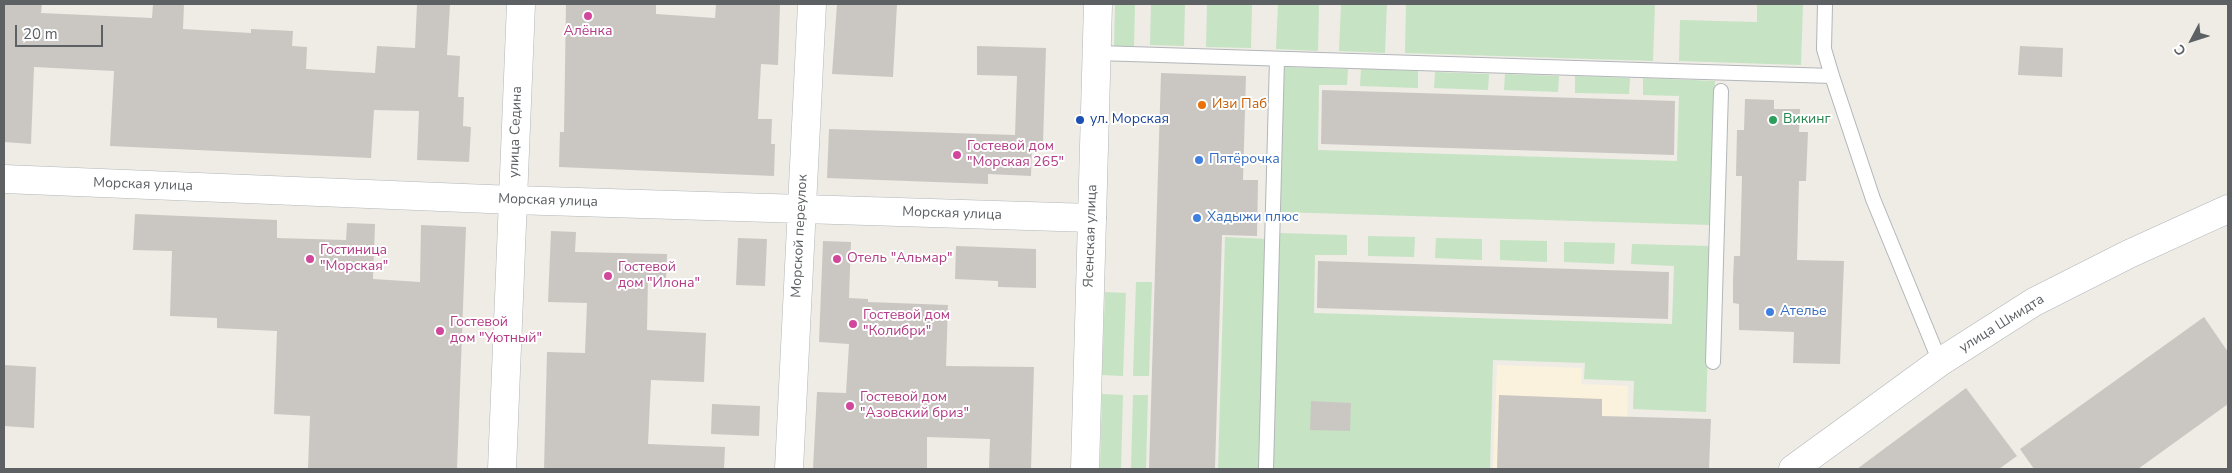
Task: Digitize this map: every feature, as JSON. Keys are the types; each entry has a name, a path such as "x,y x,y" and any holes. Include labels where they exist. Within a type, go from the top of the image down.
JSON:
{"street":[{"name":"улица Седина","path":"502,469 521,4"},
{"name":"Морской переулок","path":"789,469 812,4"},
{"name":"Ясенская улица","path":"1084,469 1098,4"},
{"name":"Морская улица","path":"4,179 513,200 1092,218"},
{"name":"улица Шмидта","path":"1793,469 1940,362 2034,302 2074,281 2228,209"}],"lane":[{"path":"1825,4 1824,49 1832,76 1873,199 1940,362"},
{"path":"1097,54 1832,76"},
{"path":"1266,469 1277,59"},
{"path":"1713,362 1721,90"}],"shaded area":[{"path":"1497,365 1582,368 1581,384 1628,386 1626,469 1493,469"}],"green space":[{"path":"1115,4 1135,4 1134,48 1114,48"},
{"path":"1151,4 1185,4 1184,46 1150,45"},
{"path":"1207,4 1252,4 1251,48 1206,47"},
{"path":"1278,4 1319,4 1318,51 1276,49"},
{"path":"1341,4 1387,4 1385,53 1339,51"},
{"path":"1406,4 1655,4 1653,61 1405,53"},
{"path":"1757,4 1803,4 1801,65 1679,61 1680,20 1757,22"},
{"path":"1283,67 1348,69 1347,85 1319,85 1318,150 1677,161 1679,96 1643,95 1643,78 1715,81 1711,225 1279,212"},
{"path":"1361,69 1418,71 1418,88 1360,86"},
{"path":"1435,72 1489,74 1488,90 1434,88"},
{"path":"1505,74 1559,76 1558,92 1504,90"},
{"path":"1575,76 1630,78 1629,94 1575,93"},
{"path":"1279,233 1347,235 1347,255 1315,255 1314,313 1672,324 1674,266 1631,264 1632,244 1711,246 1706,412 1633,409 1634,381 1584,379 1585,363 1493,360 1490,469 1272,469"},
{"path":"1368,236 1415,237 1414,257 1368,256"},
{"path":"1225,237 1267,239 1261,469 1218,469"},
{"path":"1436,238 1482,239 1482,260 1435,258"},
{"path":"1500,240 1547,241 1547,262 1500,260"},
{"path":"1564,242 1615,243 1614,264 1564,262"},
{"path":"1136,282 1152,282 1149,376 1133,376"},
{"path":"1105,292 1126,293 1123,376 1102,375"},
{"path":"1102,394 1123,395 1121,469 1100,469"},
{"path":"1133,395 1148,395 1146,469 1131,469"}],"building":[{"path":"4,4 42,4 41,13 152,18 153,4 184,4 183,29 251,33 251,29 293,31 292,46 307,47 306,69 375,73 377,46 415,48 417,4 450,4 447,55 460,56 458,97 464,97 463,126 471,127 469,162 417,160 419,111 374,110 371,158 110,146 114,71 34,67 31,144 4,142"},
{"path":"566,4 656,4 656,14 715,18 716,4 780,4 778,65 761,64 758,119 772,119 771,144 775,144 774,176 559,167 560,132 564,132"},
{"path":"837,4 897,4 893,77 832,74"},
{"path":"977,46 1046,48 1043,143 1032,143 1031,176 988,174 988,184 827,178 829,129 1015,135 1017,76 977,75"},
{"path":"2020,46 2063,48 2062,77 2018,75"},
{"path":"1161,73 1246,76 1243,180 1258,180 1257,236 1222,235 1215,469 1149,469"},
{"path":"1322,90 1675,101 1674,155 1321,144"},
{"path":"1745,99 1774,100 1774,109 1800,109 1799,132 1808,132 1806,181 1799,181 1797,260 1844,261 1840,364 1793,363 1794,332 1739,330 1739,304 1733,303 1733,280 1734,256 1740,256 1742,176 1736,176 1737,130 1744,130"},
{"path":"135,214 277,220 277,238 346,240 347,223 375,224 373,279 420,282 421,225 466,227 457,469 308,469 310,416 274,414 277,331 217,328 217,318 170,316 172,251 133,250"},
{"path":"551,231 576,232 575,252 667,254 666,279 648,278 647,330 706,333 704,382 651,380 648,444 725,447 724,469 544,469 547,352 585,353 587,303 548,302"},
{"path":"738,238 767,239 765,286 736,285"},
{"path":"823,241 851,242 849,298 868,299 868,302 948,305 946,366 1034,367 1031,469 989,469 990,439 927,437 927,469 813,469 817,392 846,393 849,344 819,342"},
{"path":"956,246 1036,249 1036,288 998,287 998,281 955,279"},
{"path":"1318,261 1669,272 1668,319 1317,308"},
{"path":"2204,317 2228,352 2228,404 2138,469 2034,469 2020,449"},
{"path":"4,365 36,367 34,428 4,426"},
{"path":"1966,388 2017,456 1999,469 1857,469"},
{"path":"1499,395 1602,399 1602,416 1711,419 1709,469 1497,469"},
{"path":"1311,401 1351,403 1350,431 1310,430"},
{"path":"712,404 760,406 759,436 711,434"}],"place":[{"name":"Алёнка","path":"588,16"},
{"name":"Изи Паб","path":"1202,105"},
{"name":"ул. Морская","path":"1080,120"},
{"name":"Викинг","path":"1773,120"},
{"name":"Гостевой дом \"Морская 265\"","path":"957,155"},
{"name":"Пятёрочка","path":"1199,160"},
{"name":"Хадыжи плюс","path":"1197,218"},
{"name":"Гостиница \"Морская\"","path":"310,259"},
{"name":"Отель \"Альмар\"","path":"837,259"},
{"name":"Гостевой дом \"Илона\"","path":"608,276"},
{"name":"Ателье","path":"1770,312"},
{"name":"Гостевой дом \"Колибри\"","path":"853,324"},
{"name":"Гостевой дом \"Уютный\"","path":"440,331"},
{"name":"Гостевой дом \"Азовский бриз\"","path":"850,406"}]}
